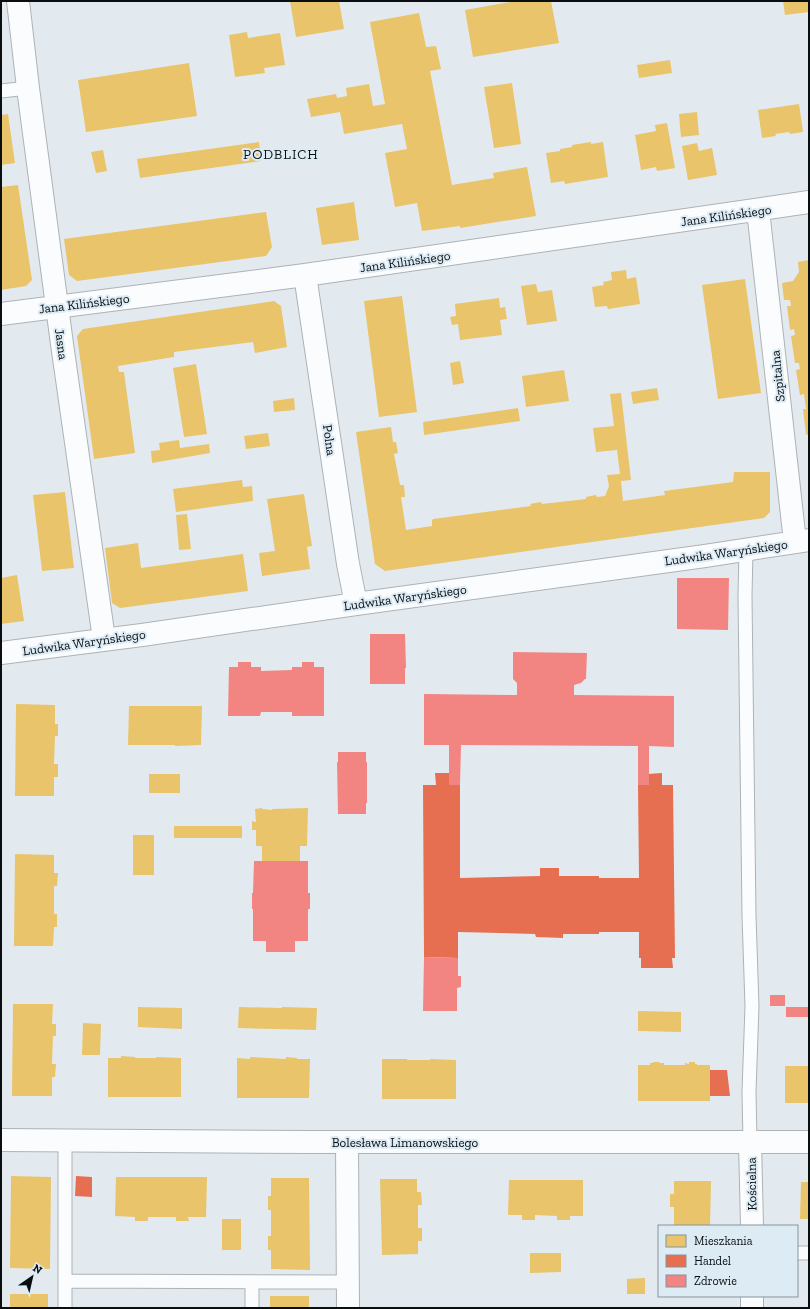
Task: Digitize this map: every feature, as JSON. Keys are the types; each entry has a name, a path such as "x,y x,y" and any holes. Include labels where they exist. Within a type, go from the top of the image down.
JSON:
{"street":[{"name":"Jasna","path":"22,2 28,88 104,639"},
{"name":"Jana Kilińskiego","path":"1,314 305,275 809,202"},
{"name":"Szpitalna","path":"758,210 802,541"},
{"name":"Polna","path":"305,275 348,564 356,604"},
{"name":"Ludwika Waryńskiego","path":"1,653 36,650 104,639 802,541"},
{"name":"Bolesława Limanowskiego","path":"1,1140 809,1142"},
{"path":"347,1142 348,1308"},
{"name":"Kościelna","path":"750,1142 752,1225"},
{"path":"752,1297 752,1308"}],"lane":[{"path":"1,91 28,88"},
{"path":"746,550 745,596 749,916 752,1006 749,1092 750,1142"},
{"path":"65,1140 65,1308"},
{"path":"798,1253 809,1253"},
{"path":"65,1281 348,1282"},
{"path":"252,1282 252,1308"}],"building: Mieszkania":[{"path":"290,1 339,1 344,29 296,37"},
{"path":"516,1 551,1 559,43 473,57 465,10"},
{"path":"783,1 809,1 809,12 785,15"},
{"path":"419,13 426,47 436,46 441,69 430,71 452,185 494,178 493,173 527,167 536,216 460,228 460,226 422,231 417,203 395,207 385,153 407,149 402,124 344,134 340,112 311,117 307,99 336,94 337,98 347,96 346,88 369,84 373,106 385,104 370,22"},
{"path":"247,32 248,38 280,33 285,65 264,68 265,73 235,77 229,35"},
{"path":"670,60 672,73 639,78 637,65"},
{"path":"189,63 197,116 86,132 78,80"},
{"path":"512,83 521,144 494,148 484,87"},
{"path":"799,104 803,132 775,134 776,136 762,138 758,110"},
{"path":"697,112 699,135 681,137 679,114"},
{"path":"8,114 15,163 1,165 1,115"},
{"path":"667,123 675,168 657,171 656,167 641,170 635,135 656,131 655,125"},
{"path":"259,142 261,161 140,178 137,159"},
{"path":"591,142 591,144 603,142 608,177 565,184 564,181 551,183 546,153 560,151 560,149 572,147 572,145"},
{"path":"697,143 699,151 712,148 717,175 688,180 682,146"},
{"path":"103,150 107,171 96,173 91,152"},
{"path":"18,185 32,280 26,286 1,290 1,187"},
{"path":"354,202 359,240 322,245 316,208"},
{"path":"266,212 272,247 266,256 77,281 69,275 64,239"},
{"path":"809,260 809,434 806,435 803,409 806,409 804,394 800,395 796,370 800,369 799,363 795,363 791,336 795,335 794,329 790,330 787,306 791,306 790,300 784,300 782,283 793,281 799,272 798,262"},
{"path":"626,270 627,279 636,277 640,304 608,309 607,306 595,307 592,287 604,285 603,282 612,280 611,272"},
{"path":"745,279 761,393 718,399 702,285"},
{"path":"536,284 538,292 552,290 557,321 527,325 521,286"},
{"path":"402,296 417,412 379,417 364,301"},
{"path":"499,298 500,308 505,307 507,319 500,320 502,335 460,340 458,324 452,325 450,317 456,316 455,304"},
{"path":"274,301 281,306 287,347 255,353 253,342 174,352 174,357 118,366 119,372 124,372 135,453 94,459 77,336 83,329"},
{"path":"460,361 464,383 453,385 450,363"},
{"path":"196,364 207,434 184,437 173,368"},
{"path":"564,370 569,401 526,407 522,376"},
{"path":"657,388 659,400 633,404 631,392"},
{"path":"621,393 631,480 621,481 623,501 665,495 664,491 733,482 734,472 770,472 770,512 764,518 385,571 375,564 356,432 391,427 393,442 396,442 398,453 394,454 400,485 404,485 405,497 401,497 406,530 432,526 433,519 531,506 530,504 541,502 542,504 586,499 586,497 596,495 597,497 605,496 609,486 607,475 620,474 617,450 596,452 593,428 614,426 610,394"},
{"path":"294,398 295,410 274,412 273,401"},
{"path":"518,408 520,421 424,435 423,422"},
{"path":"268,433 270,446 246,449 244,436"},
{"path":"179,440 180,448 209,444 210,453 152,463 151,451 160,450 159,443"},
{"path":"242,480 243,487 252,486 253,501 176,512 173,489"},
{"path":"65,492 74,568 42,571 33,495"},
{"path":"304,494 312,546 307,547 310,569 262,576 259,553 275,551 267,499"},
{"path":"187,514 191,549 179,550 176,515"},
{"path":"138,543 141,568 243,554 248,591 120,608 112,603 105,548"},
{"path":"17,575 24,621 1,624 1,578"},
{"path":"16,704 55,705 55,724 58,724 58,736 55,736 54,764 58,764 58,777 54,777 54,796 15,796"},
{"path":"129,706 202,706 201,745 128,745"},
{"path":"149,774 180,774 180,793 149,793"},
{"path":"262,808 272,810 308,808 307,846 300,846 300,861 262,861 262,846 256,846 256,830 252,830 252,821 256,822 255,809"},
{"path":"174,826 242,826 242,838 174,838"},
{"path":"133,835 154,835 154,875 133,875"},
{"path":"15,854 54,855 54,873 58,873 57,886 54,886 54,914 57,914 57,927 54,927 53,946 14,946"},
{"path":"13,1004 53,1004 52,1024 56,1024 56,1036 53,1036 52,1064 56,1064 55,1077 52,1077 52,1096 12,1096"},
{"path":"138,1007 182,1008 182,1029 138,1027"},
{"path":"239,1007 317,1008 316,1030 238,1028"},
{"path":"638,1011 681,1012 681,1032 638,1031"},
{"path":"83,1023 101,1024 100,1055 82,1055"},
{"path":"121,1056 135,1058 181,1058 181,1097 108,1097 108,1058 121,1058"},
{"path":"250,1057 310,1059 309,1098 237,1098 237,1058 250,1059"},
{"path":"382,1059 456,1060 456,1099 382,1099"},
{"path":"689,1062 695,1062 697,1065 710,1065 710,1101 638,1101 638,1065 650,1065 650,1063 664,1063 664,1065 685,1065 685,1063 689,1064"},
{"path":"785,1066 809,1066 809,1103 785,1103"},
{"path":"11,1176 51,1177 50,1269 10,1268"},
{"path":"116,1177 207,1177 206,1217 188,1217 189,1221 176,1221 176,1217 148,1217 148,1221 135,1221 135,1217 115,1216"},
{"path":"271,1178 309,1178 310,1270 271,1269 271,1250 268,1250 268,1236 271,1236 271,1210 268,1210 268,1196 271,1196"},
{"path":"380,1179 417,1179 417,1192 421,1192 422,1205 418,1205 418,1228 422,1228 422,1241 418,1241 418,1254 382,1255"},
{"path":"509,1180 583,1180 583,1216 570,1216 570,1220 557,1220 557,1216 535,1215 535,1220 522,1220 522,1215 508,1215"},
{"path":"674,1181 711,1181 710,1225 674,1225 674,1207 670,1207 670,1194 674,1194"},
{"path":"801,1182 809,1182 809,1219 800,1219"},
{"path":"222,1219 241,1219 241,1250 222,1250"},
{"path":"530,1253 561,1253 561,1272 530,1273"},
{"path":"645,1278 645,1294 627,1294 627,1279"},
{"path":"10,1294 48,1294 48,1308 10,1308"},
{"path":"270,1296 309,1296 309,1308 270,1308"}],"building: Handel":[{"path":"435,773 449,773 449,785 460,785 460,878 540,876 540,868 559,868 559,876 639,878 638,785 649,785 648,774 662,773 662,785 673,785 675,958 672,958 673,968 641,968 641,958 639,958 639,932 563,934 563,938 536,937 535,934 458,932 458,958 424,957 423,785 436,785"},
{"path":"710,1070 727,1070 730,1096 710,1096"},
{"path":"76,1176 92,1177 92,1197 75,1196"}],"building: Zdrowie":[{"path":"677,578 729,578 728,630 677,629"},
{"path":"370,634 405,634 405,684 370,684"},
{"path":"513,652 587,653 586,679 581,683 574,685 574,695 674,696 674,747 649,746 649,785 638,785 638,746 461,745 460,785 449,785 449,745 424,745 424,694 517,695 517,683 513,679"},
{"path":"238,662 251,662 251,667 261,667 261,671 292,670 292,667 302,667 302,662 314,662 314,667 324,667 324,716 292,716 292,712 261,712 260,716 228,716 229,667 238,667"},
{"path":"338,752 366,752 366,814 338,814"},
{"path":"254,861 308,861 308,893 310,893 310,909 308,909 308,941 295,941 295,952 266,952 266,941 253,941 252,893"},
{"path":"424,957 458,958 458,976 461,976 461,987 457,988 457,1011 423,1011"},
{"path":"770,995 785,995 785,1006 770,1006"},
{"path":"786,1007 809,1007 809,1017 786,1017"}],"district":[{"name":"PODBLICH","path":"281,154"}]}
